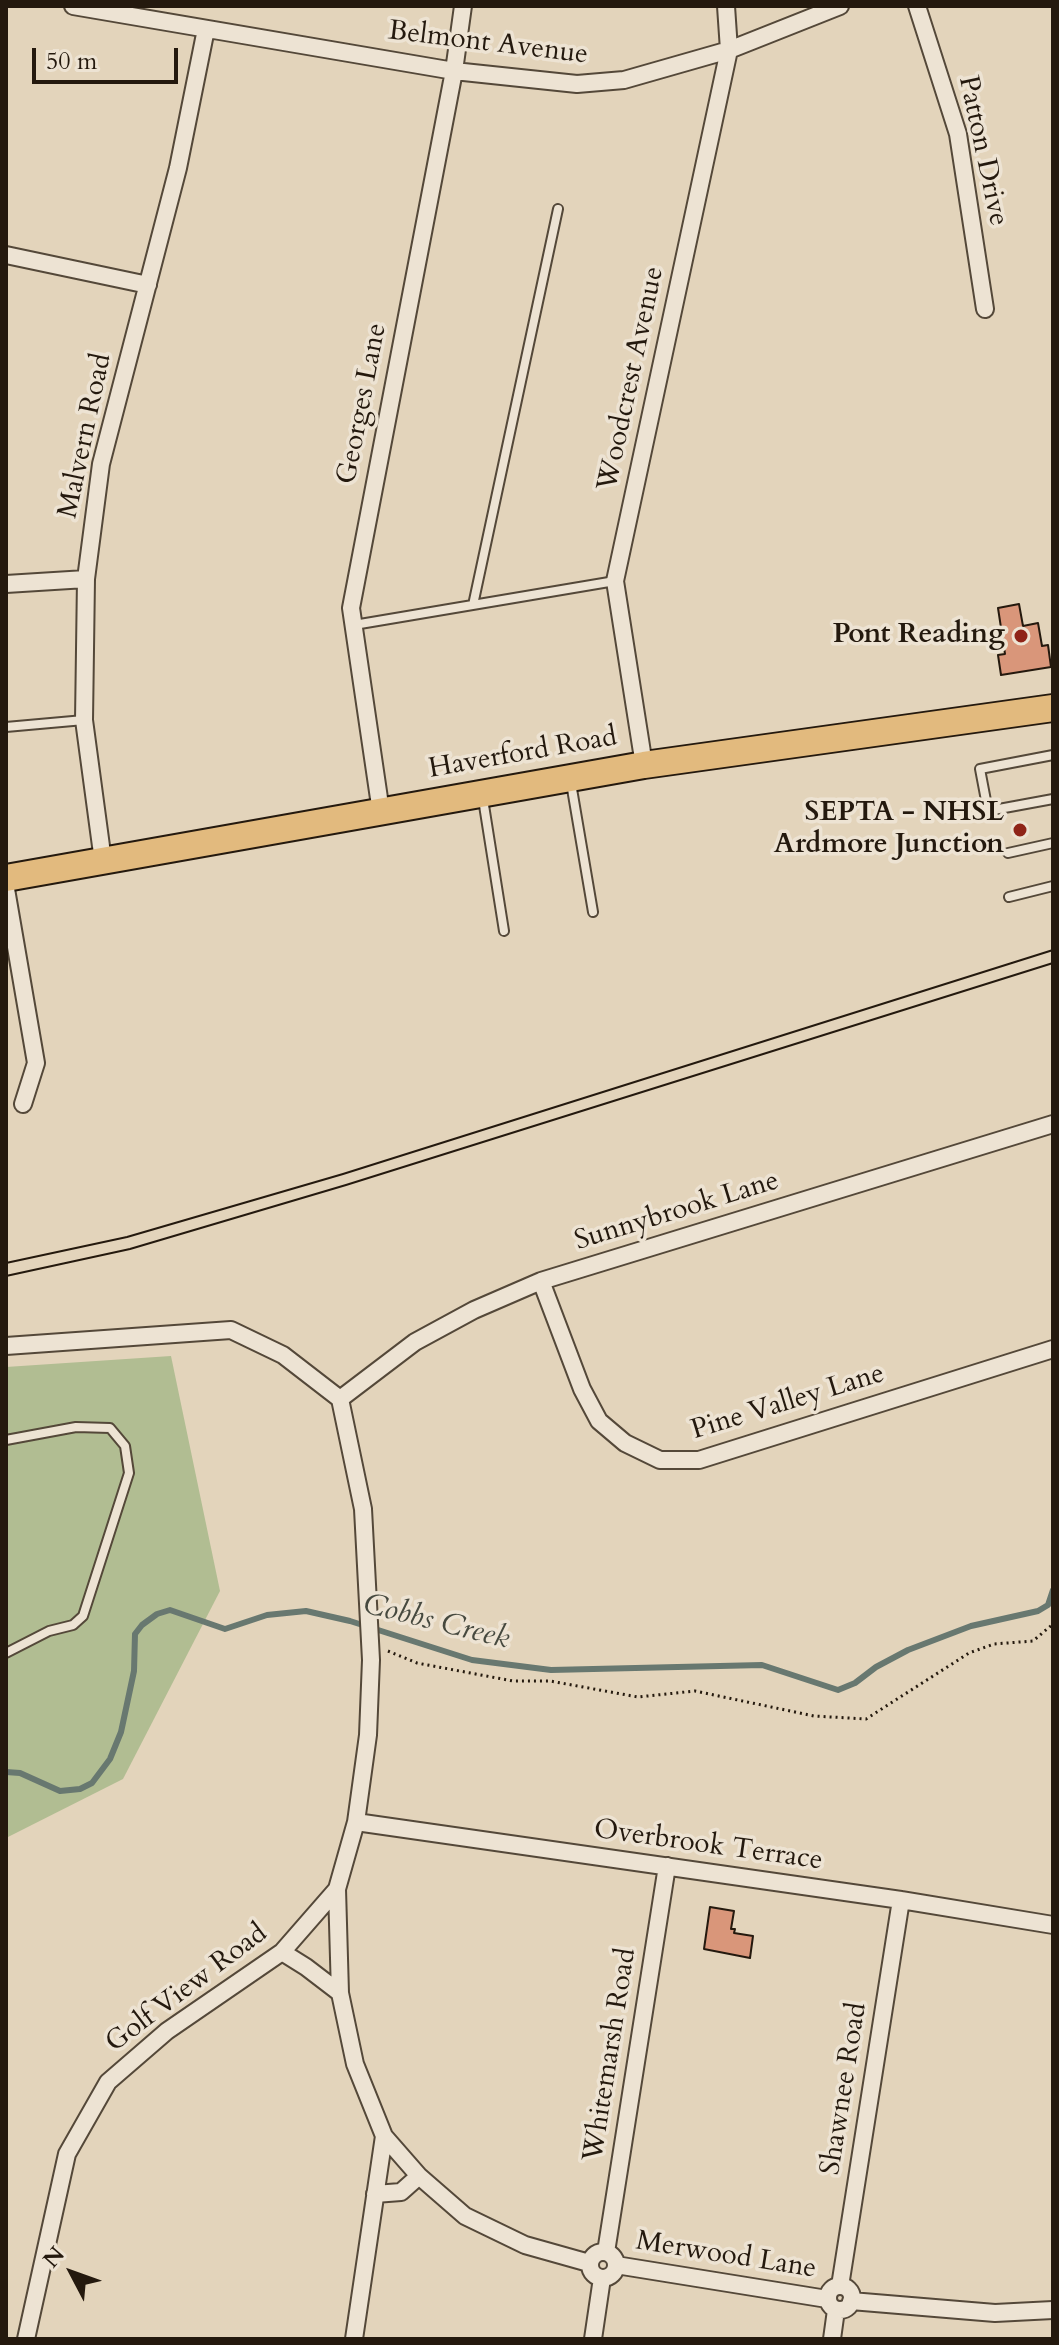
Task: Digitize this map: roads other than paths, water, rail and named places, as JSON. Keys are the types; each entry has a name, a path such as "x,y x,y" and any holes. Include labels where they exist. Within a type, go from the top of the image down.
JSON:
{"main road":[{"name":"Haverford Road","path":"6,878 644,765 1053,708"}],"street":[{"name":"Georges Lane","path":"381,812 351,608 454,71 463,6"},
{"name":"Woodcrest Avenue","path":"644,765 615,581 729,50 726,6"},
{"name":"Belmont Avenue","path":"81,7 454,71 596,84 624,80 729,50 840,6"},
{"name":"Patton Drive","path":"917,6 958,134 985,309"},
{"name":"Malvern Road","path":"103,861 84,720 86,579 101,464 178,168 206,29"},
{"path":"6,255 148,285"},
{"path":"6,584 86,579"},
{"path":"6,889 36,1063 23,1104"},
{"name":"Sunnybrook Lane","path":"340,1399 415,1342 474,1310 541,1281 1053,1124"},
{"name":"Pine Valley Lane","path":"541,1281 582,1389 599,1421 625,1443 660,1460 699,1460 1053,1349"},
{"path":"6,1346 231,1330 283,1355 340,1399"},
{"name":"Golf View Road","path":"26,2339 67,2154 108,2082 167,2031 282,1952 337,1889 356,1822 368,1735 370,1639 363,1509 340,1399"},
{"name":"Overbrook Terrace","path":"356,1822 901,1900 1053,1925"},
{"name":"Whitemarsh Road","path":"611,2258 667,1866"},
{"path":"337,1889 340,1993 355,2064 384,2136 419,2176 465,2216 525,2245 589,2263"},
{"name":"Shawnee Road","path":"838,2303 848,2290 840,2286 901,1900"},
{"path":"282,1952 340,1993"},
{"path":"354,2339 384,2136"},
{"path":"375,2194 401,2192 419,2176"},
{"path":"594,2255 611,2258 612,2275 602,2278 592,2272 589,2263 594,2255"},
{"name":"Merwood Lane","path":"611,2258 838,2303 995,2313 1053,2310"},
{"path":"593,2339 602,2278"},
{"path":"832,2339 838,2303"}],"lane":[{"path":"473,605 558,209"},
{"path":"354,625 615,581"},
{"path":"6,727 84,720"},
{"path":"1053,755 980,769 988,811 1053,799"},
{"path":"570,778 593,912"},
{"path":"482,794 504,931"},
{"path":"1008,853 1053,843"},
{"path":"1009,897 1053,886"},
{"path":"6,1440 76,1427 110,1428 125,1446 129,1473 83,1616 73,1625 49,1631 6,1653"}],"waterway":[{"name":"Cobbs Creek","path":"6,1772 20,1773 60,1791 80,1789 92,1783 110,1759 121,1732 134,1671 135,1634 157,1614 170,1610 225,1629 267,1615 306,1611 350,1621 472,1660 551,1670 762,1665 838,1690 908,1650 971,1626 1038,1611 1048,1605 1053,1590"}],"tram line":[{"path":"6,1263 127,1237 343,1174 1053,950"},
{"path":"6,1276 130,1249 346,1185 1053,963"}],"place":[{"name":"Pont Reading","path":"1021,636"},
{"name":"SEPTA - NHSL Ardmore Junction","path":"1020,830"}]}
